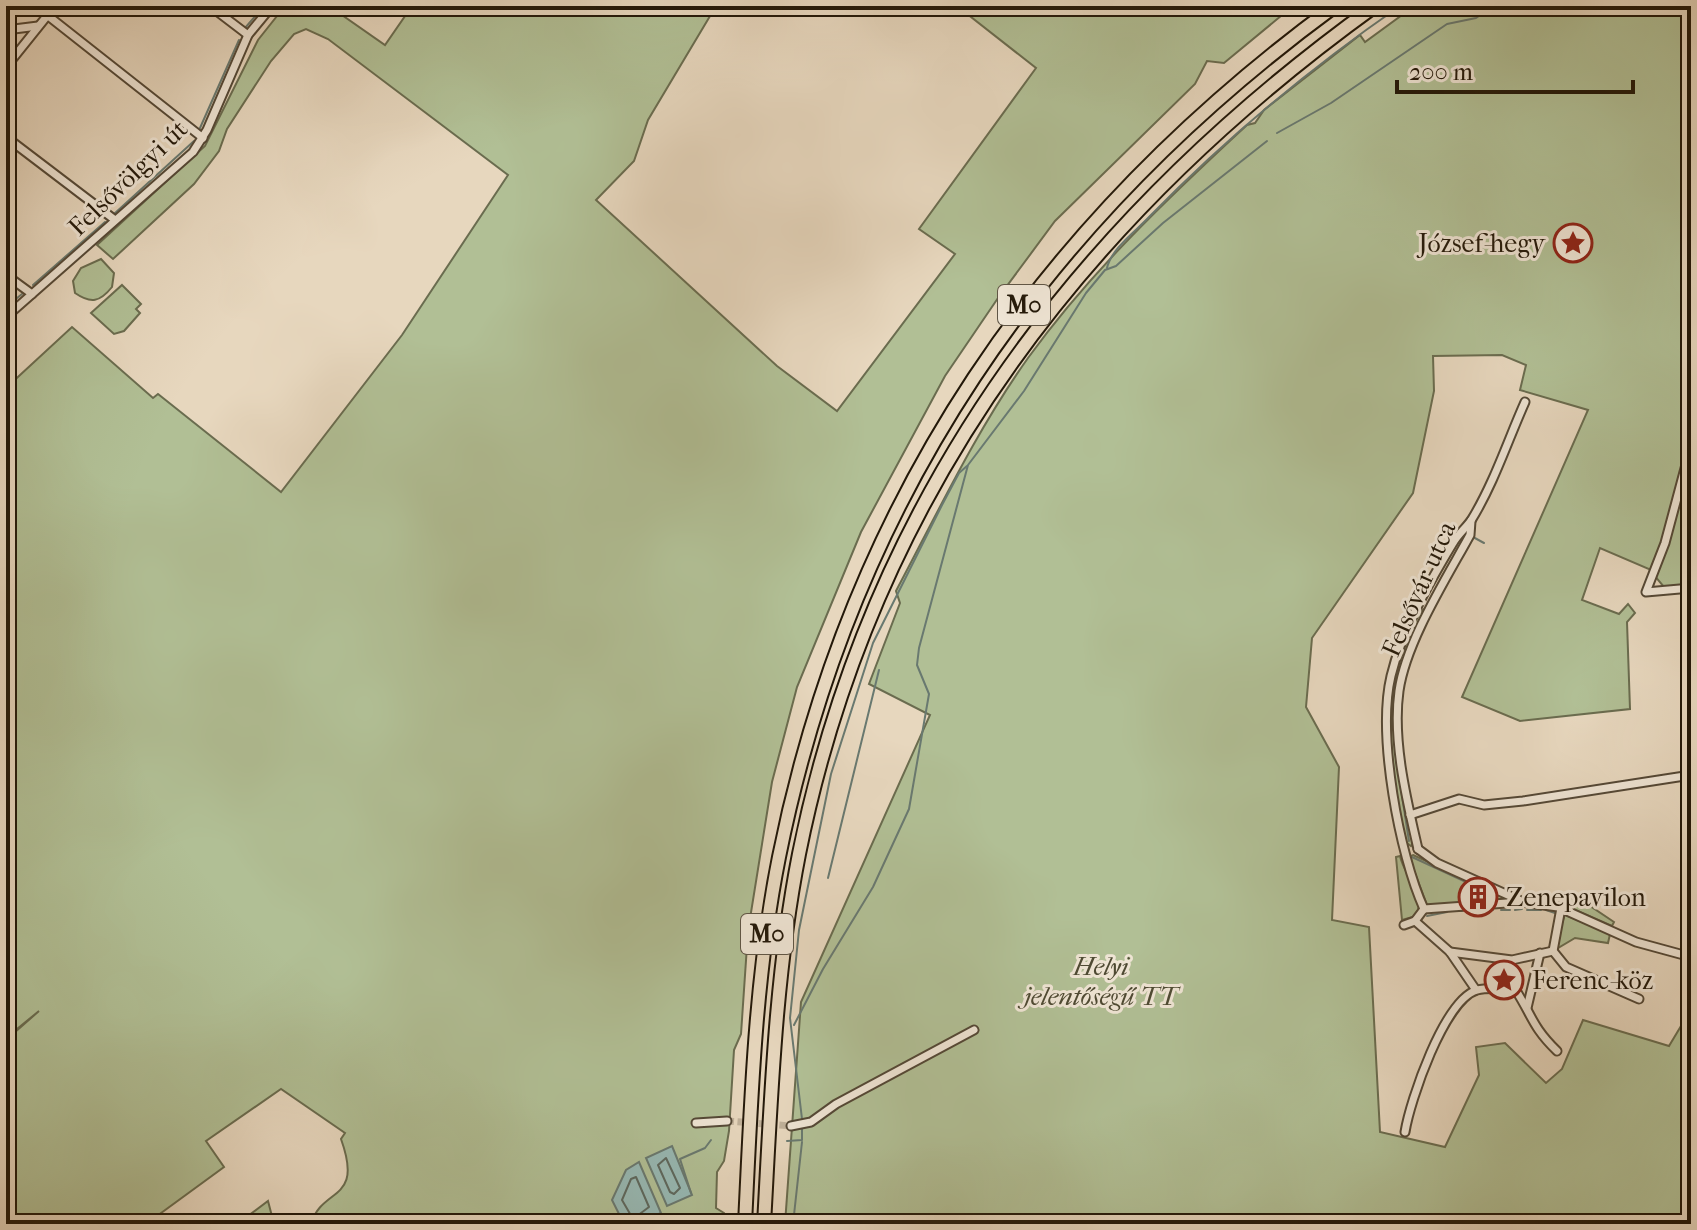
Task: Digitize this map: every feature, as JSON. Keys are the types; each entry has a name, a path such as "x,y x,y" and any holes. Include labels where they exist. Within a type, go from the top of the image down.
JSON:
{"highway":[{"name":"M0","path":"745,1224 758,1007 779,859 797,775 823,687 849,610 880,540 945,421 988,354 1051,271 1166,147 1246,76 1335,6"},
{"name":"M0","path":"764,1224 778,1000 799,854 841,694 869,618 908,537 983,402 1089,261 1150,195 1220,129 1301,60 1375,6"}],"street":[{"path":"6,67 55,6"},
{"path":"210,6 248,35"},
{"name":"Felsővölgyi út","path":"6,317 185,160 203,138 248,35 272,6"},
{"path":"47,15 203,138"},
{"path":"6,30 38,26"},
{"path":"6,137 115,220"},
{"path":"6,275 32,294"},
{"name":"Felsővár utca","path":"1424,909 1408,852 1391,762 1390,680 1420,604 1455,540 1472,519 1525,402"},
{"path":"1688,457 1646,592 1691,588"},
{"name":"Felsővár utca","path":"1408,852 1410,815 1398,719 1399,688 1415,643 1470,535 1472,519"},
{"path":"1410,815 1459,799 1484,805 1523,801 1691,775"},
{"path":"1408,852 1521,902"},
{"path":"1404,925 1415,921 1424,909 1521,902 1561,908 1636,942 1691,957"},
{"path":"1561,908 1553,951 1566,967 1639,999"},
{"path":"1415,921 1450,952 1476,990"},
{"path":"1450,952 1512,960 1553,951"},
{"path":"1540,953 1527,1008 1528,1018 1557,1051"},
{"path":"1405,1132 1408,1115 1443,1026 1456,1005 1476,990 1515,989 1527,1008"},
{"path":"799,1125 974,1030"},
{"path":"696,1123 727,1121"}],"green space":[{"path":"285,6 329,6 385,45 412,6 716,6 648,120 634,161 596,200 777,366 837,411 955,254 919,229 1036,68 957,6 1293,6 1224,63 1207,61 1195,84 1055,221 945,376 861,532 797,687 772,782 748,931 741,1034 734,1050 729,1131 724,1161 717,1172 716,1208 724,1213 724,1224 311,1224 316,1212 345,1184 347,1159 341,1139 345,1133 281,1089 206,1141 224,1167 146,1224 6,1224 6,1040 39,1011 6,1038 6,388 72,327 153,398 158,394 281,492 402,335 508,175 328,39 306,29 294,34 271,61 227,129 219,151 194,184 113,259 97,245 205,146 258,40"},
{"name":"Helyi jelentőségű TT","path":"1431,6 1691,6 1691,584 1664,587 1649,569 1600,548 1582,600 1619,614 1628,604 1635,613 1627,622 1630,709 1520,721 1462,697 1588,410 1520,390 1526,365 1502,355 1433,356 1434,391 1413,493 1312,638 1306,707 1339,767 1332,920 1369,927 1380,1132 1445,1147 1479,1075 1476,1047 1505,1043 1546,1083 1562,1069 1583,1020 1669,1046 1690,1011 1691,1224 785,1224 801,1002 930,715 869,684 900,603 896,591 974,443 1009,386 1052,326 1104,265 1188,180 1247,125 1255,123 1264,110 1360,35 1365,42 1413,7 1417,15"},
{"path":"101,259 114,273 112,287 95,300 75,293 73,281 81,268"},
{"path":"122,285 141,304 136,309 140,313 124,331 114,334 91,313"},
{"path":"1426,608 1397,694 1407,809 1414,842 1411,846 1404,841 1395,789 1391,709 1401,658 1416,619"},
{"path":"1413,855 1510,900 1427,905 1409,857"},
{"path":"1400,856 1419,901 1416,916 1402,920 1396,857"},
{"path":"1566,897 1587,904 1614,922 1612,926 1564,905"},
{"path":"1565,914 1610,934 1608,943 1575,938 1553,951"},
{"path":"268,1201 274,1224 237,1224"}],"water":[{"path":"672,1146 692,1195 667,1206 646,1158"},
{"path":"639,1162 661,1213 636,1224 624,1224 612,1200 626,1170"}],"waterway":[{"path":"245,28 264,6"},
{"path":"1107,268 1113,254 1125,241 1238,132 1333,54 1400,6"},
{"path":"1277,133 1331,103 1447,24 1476,18 1493,6"},
{"path":"200,128 239,40"},
{"path":"114,214 194,141"},
{"path":"794,1025 823,969 873,887 909,809 929,694 917,665 919,648 968,465 1024,391 1086,293 1105,270 1116,266 1163,223 1267,141"},
{"path":"33,285 105,222"},
{"path":"6,307 22,294"},
{"path":"802,1119 790,1018 799,930 831,774 873,643 942,505 959,473 967,466"},
{"path":"1441,579 1467,534"},
{"path":"1473,537 1484,543"},
{"path":"1394,729 1395,686 1410,642"},
{"path":"828,878 879,670"},
{"path":"1400,783 1409,841"},
{"path":"1412,857 1492,894"},
{"path":"1515,910 1522,909"},
{"path":"1467,910 1480,910"},
{"path":"1486,910 1493,910"},
{"path":"1501,910 1510,910"},
{"path":"1527,910 1541,910"},
{"path":"1546,910 1555,913"},
{"path":"1454,911 1462,911"},
{"path":"1427,916 1447,912"},
{"path":"1563,914 1587,924"},
{"path":"787,1141 802,1140 802,1126"},
{"path":"691,1193 680,1159 705,1148 711,1140"},
{"path":"793,1224 802,1142"}],"tunnel":[{"path":"727,1121 791,1126"}],"place":[{"name":"József-hegy","path":"1573,243"},
{"name":"Zenepavilon","path":"1478,897"},
{"name":"Ferenc-köz","path":"1504,980"}]}
